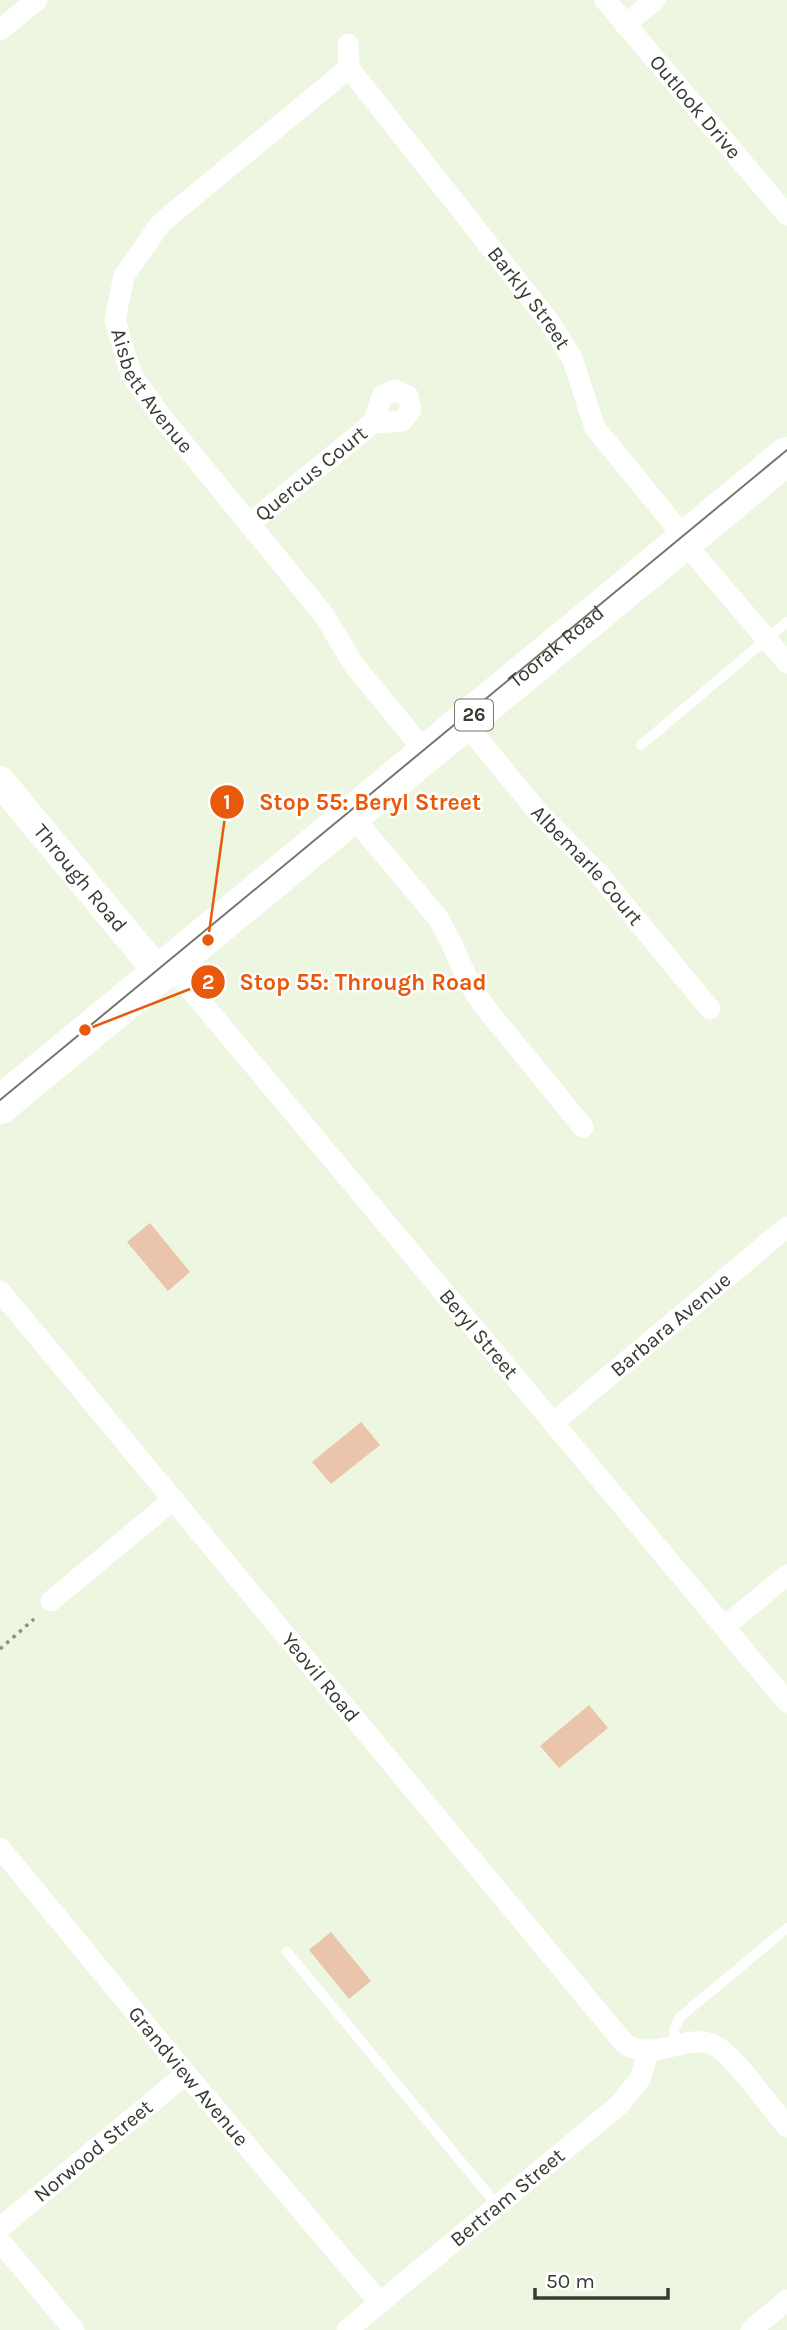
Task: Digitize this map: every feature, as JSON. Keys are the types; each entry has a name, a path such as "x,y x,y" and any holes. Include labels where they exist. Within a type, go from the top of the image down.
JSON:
{"highway":[{"name":"Toorak Road","path":"0,1105 787,456"}],"street":[{"path":"0,30 37,0"},
{"name":"Outlook Drive","path":"605,0 787,215"},
{"path":"625,25 655,0"},
{"path":"348,44 349,68"},
{"name":"Aisbett Avenue","path":"349,68 161,223 124,276 115,320 131,374 160,415 324,615 354,665 427,754"},
{"name":"Barkly Street","path":"349,68 548,320 572,358 594,428 787,663"},
{"name":"Quercus Court","path":"249,524 373,423"},
{"name":"Albemarle Court","path":"464,722 538,813 597,872 710,1009"},
{"name":"Through Road","path":"0,781 165,970"},
{"path":"352,816 438,919 469,983 488,1012 583,1127"},
{"name":"Beryl Street","path":"165,970 554,1422 787,1702"},
{"name":"Barbara Avenue","path":"554,1422 787,1227"},
{"name":"Yeovil Road","path":"0,1291 620,2038 629,2047 649,2050"},
{"path":"51,1601 174,1499"},
{"path":"724,1627 787,1575"},
{"name":"Grandview Avenue","path":"0,1848 186,2074 380,2303"},
{"path":"649,2050 700,2042 717,2047 729,2057 787,2127"},
{"name":"Bertram Street","path":"347,2330 619,2105 640,2080 649,2050"},
{"name":"Norwood Street","path":"0,2228 186,2074"},
{"path":"0,2241 74,2330"},
{"path":"751,2330 787,2300"}],"lane":[{"path":"641,745 787,622"},
{"path":"674,2047 674,2029 681,2017 787,1928"},
{"path":"287,1952 497,2206"}],"path":[{"path":"0,1649 34,1619"}],"shaded area":[{"path":"150,1223 190,1272 168,1291 127,1242"},
{"path":"361,1422 380,1445 331,1484 312,1462"},
{"path":"589,1705 608,1728 559,1768 540,1746"},
{"path":"331,1932 371,1981 349,1999 309,1950"}],"tram line":[{"path":"0,1100 787,450"}],"place":[{"name":"Stop 55: Beryl Street","path":"208,940"},
{"name":"Stop 55: Through Road","path":"85,1030"}]}
